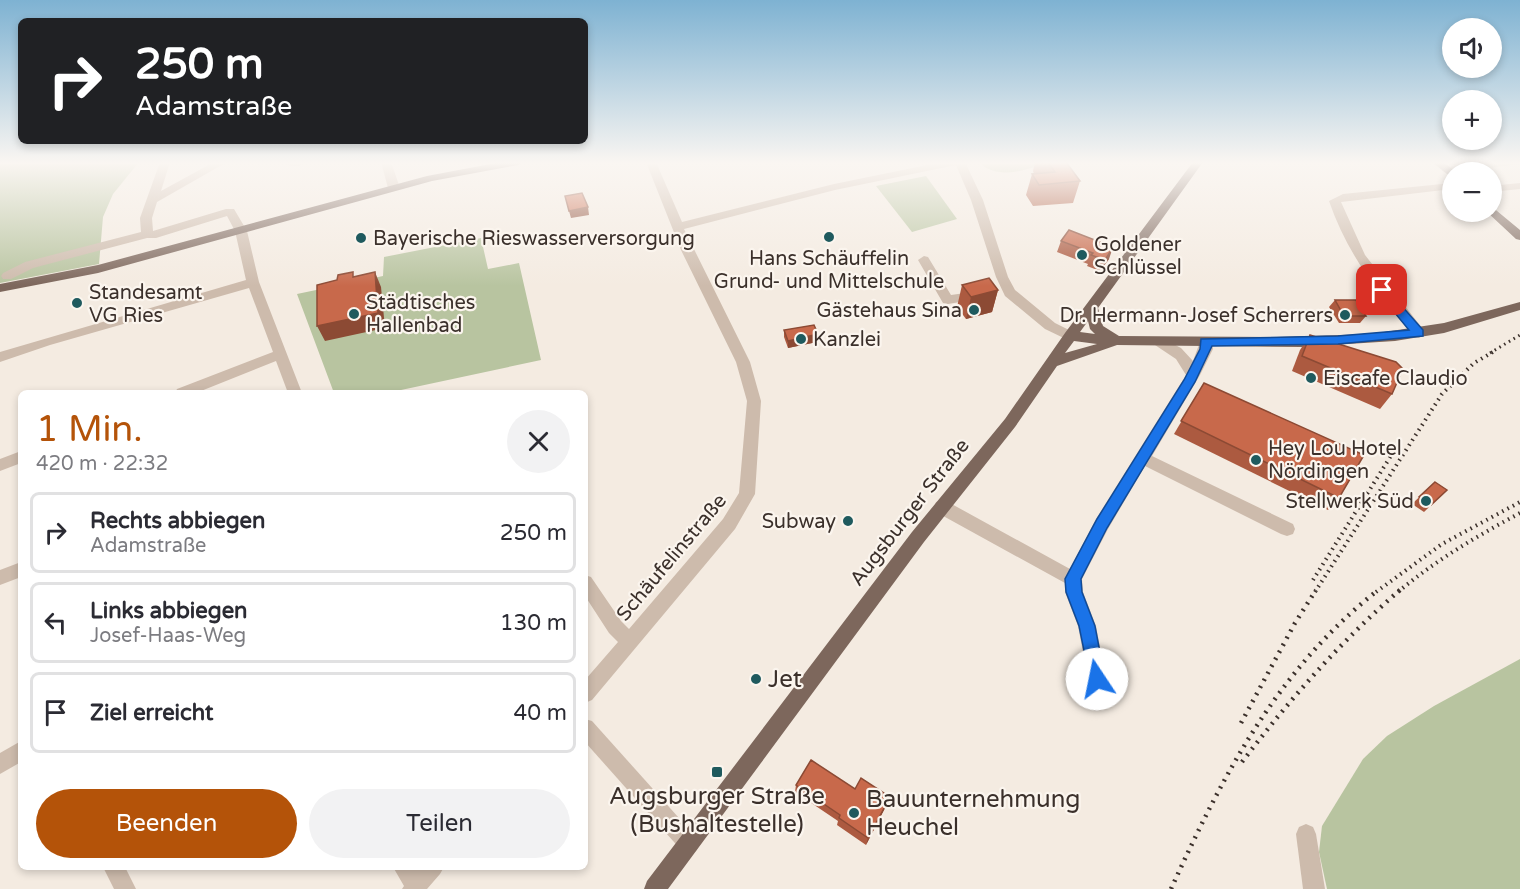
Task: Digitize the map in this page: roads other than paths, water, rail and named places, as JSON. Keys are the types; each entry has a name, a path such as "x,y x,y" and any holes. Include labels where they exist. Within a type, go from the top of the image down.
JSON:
{"main road":[{"path":"0,288 98,269 241,231 326,203"},
{"name":"Augsburger Straße","path":"655,889 942,507 1010,423 1070,336 1169,203"},
{"path":"1502,220 1520,236"},
{"path":"1070,336 1160,342 1338,340 1419,333 1520,306"},
{"path":"1091,308 1097,329 1122,341"},
{"path":"1053,362 1122,341"}],"street":[{"path":"147,234 146,218 152,203"},
{"name":"Schäufelinstraße","path":"588,690 729,524 747,494 754,401 745,367 668,203"},
{"path":"677,227 769,203"},
{"path":"978,203 1008,289 1021,304 1038,317 1070,336"},
{"path":"1336,203 1341,224 1370,276 1419,333"},
{"path":"7,276 29,265 147,234 152,235 230,211 241,231 253,282 294,390"},
{"path":"924,260 948,300 1008,289"},
{"path":"0,357 47,341 106,326 253,282"},
{"path":"1160,342 1184,356 1193,375"},
{"path":"1097,679 1087,626 1074,592 1073,579 1099,530 1193,375 1206,349 1206,342"},
{"path":"190,390 279,355"},
{"path":"0,465 18,458"},
{"path":"1143,458 1287,529"},
{"path":"942,507 1073,579"},
{"path":"0,578 18,570"},
{"name":"Schäufelinstraße","path":"588,586 615,627 629,640"},
{"path":"588,731 689,844"},
{"path":"0,764 18,753"},
{"path":"1306,834 1314,889"},
{"path":"116,870 125,889"},
{"path":"405,870 414,888 430,870"}],"railway":[{"path":"1490,353 1520,335"},
{"path":"1315,592 1442,394 1474,363 1493,352"},
{"path":"1313,580 1399,443"},
{"path":"1376,592 1442,544 1520,502"},
{"path":"1398,592 1457,549 1520,513"},
{"path":"1241,723 1295,623 1316,590"},
{"path":"1171,889 1211,805 1256,727 1310,654 1342,621 1378,590"},
{"path":"1242,762 1316,672 1400,590"}],"place":[{"name":"Hans Schäuffelin Grund- und Mittelschule","path":"829,237"},
{"name":"Bayerische Rieswasserversorgung","path":"361,238"},
{"name":"Goldener Schlüssel","path":"1082,255"},
{"name":"Standesamt VG Ries","path":"77,303"},
{"name":"Gästehaus Sina","path":"974,310"},
{"name":"Städtisches Hallenbad","path":"354,314"},
{"name":"Dr. Hermann-Josef Scherrers","path":"1345,315"},
{"name":"Kanzlei","path":"801,339"},
{"name":"Eiscafe Claudio","path":"1311,378"},
{"name":"Hey Lou Hotel Nördingen","path":"1256,460"},
{"name":"Stellwerk Süd","path":"1426,501"},
{"name":"Subway","path":"848,521"},
{"name":"Jet","path":"756,679"},
{"name":"Augsburger Straße (Bushaltestelle)","path":"717,772"},
{"name":"Bauunternehmung Heuchel","path":"854,813"}]}
